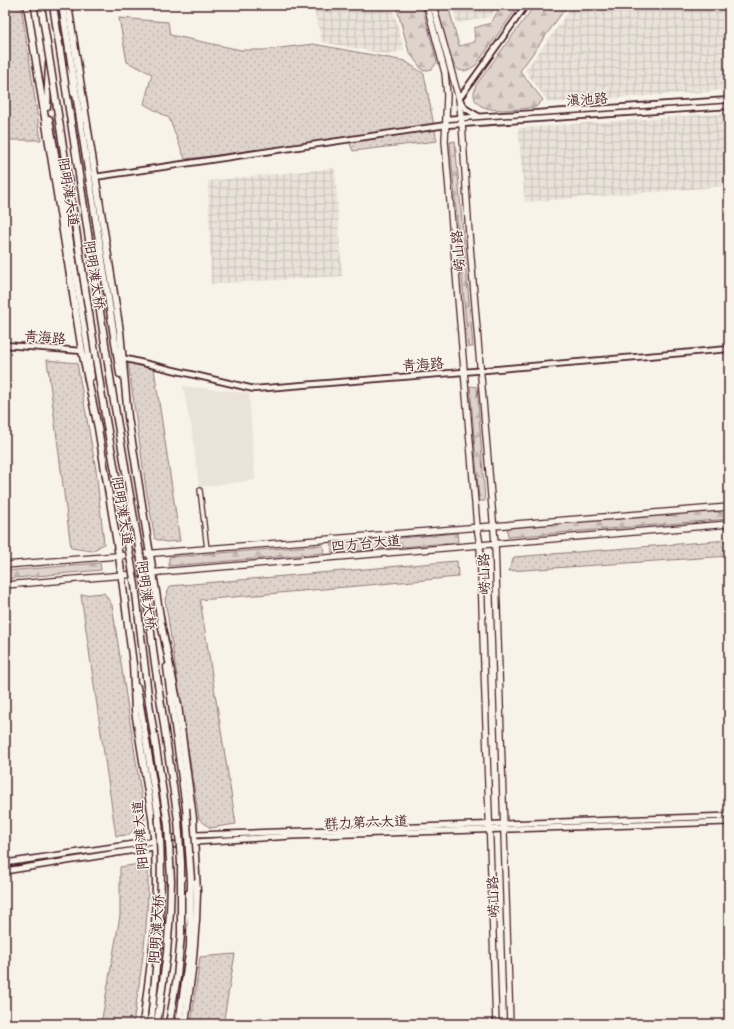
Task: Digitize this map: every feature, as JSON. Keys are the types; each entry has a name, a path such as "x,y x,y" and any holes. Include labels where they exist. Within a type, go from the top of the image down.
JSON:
{"highway":[{"name":"阳明滩大道","path":"27,5 82,351 97,423 118,556 133,664 135,711 152,817 156,882 155,931 143,1024"},
{"path":"31,5 88,347 97,423"},
{"name":"阳明滩大桥","path":"41,5 102,397 134,585 149,703 166,808 170,843 171,881 169,932 157,1022"},
{"name":"阳明滩大桥","path":"52,5 113,396 145,583 176,808 181,862 181,935 170,1024"},
{"path":"62,5 128,417"},
{"name":"阳明滩大道","path":"68,5 118,324 128,417 162,623 178,705 195,835 198,892 192,970 185,1024"},
{"path":"47,107 49,55"},
{"path":"60,56 78,104"},
{"path":"162,623 171,704 188,822 191,880 192,909 190,946 179,1024"},
{"path":"133,664 142,710 158,812 162,877 169,932"},
{"path":"150,1024 159,934 162,877"},
{"path":"181,935 191,880"}],"main road":[{"name":"崂山路","path":"426,5 445,73 447,95 445,141 463,372 477,527 480,545 496,1024"},
{"name":"崂山路","path":"433,5 458,98 461,121 495,543 510,1024"},
{"name":"四方台大道","path":"5,565 729,507"},
{"name":"四方台大道","path":"5,585 729,524"},
{"name":"群力第六大道","path":"5,871 195,842 292,836 729,816"},
{"name":"群力第六大道","path":"503,827 729,822"},
{"name":"群力第六大道","path":"5,863 195,835 490,828"}],"street":[{"path":"481,116 466,109 458,98 526,5"},
{"name":"滇池路","path":"461,121 481,116 729,100"},
{"name":"滇池路","path":"95,177 446,122 729,106"},
{"name":"青海路","path":"5,345 82,351"},
{"name":"青海路","path":"122,358 254,389 729,349"},
{"path":"200,490 207,549"}],"shaded area":[{"path":"313,5 392,5 404,50 386,54 322,42"},
{"path":"452,5 498,5 490,17 457,23"},
{"path":"573,5 729,5 729,90 549,103 525,70"},
{"path":"729,113 729,186 525,202 518,128"},
{"path":"335,168 342,276 211,284 208,181"},
{"path":"183,386 249,393 255,480 199,487 191,423"}],"green space":[{"path":"5,5 21,5 41,140 5,140"},
{"path":"396,5 422,5 437,62 432,69 423,71 409,52"},
{"path":"448,5 459,46 475,42 474,28 491,23 501,5 519,5 476,65 468,70 461,71 455,66 445,41 436,7"},
{"path":"535,5 567,6 520,71 543,100 536,107 506,110 494,110 477,103 474,96 476,85"},
{"path":"119,18 168,22 170,35 241,50 264,50 313,44 405,61 424,74 437,141 353,151 349,141 185,159 169,118 144,104 152,74 127,62"},
{"path":"455,141 473,347 468,347 450,142"},
{"path":"47,360 77,363 96,470 104,544 92,551 71,548"},
{"path":"128,362 154,369 180,541 166,542 155,539 146,488"},
{"path":"470,386 477,387 485,501 479,501"},
{"path":"714,511 729,515 729,519 508,537 507,528"},
{"path":"457,533 458,542 332,553 331,544"},
{"path":"729,540 729,556 509,571 514,557"},
{"path":"323,545 324,553 169,566 169,557"},
{"path":"457,561 458,577 200,600 236,824 210,828 199,819 165,599 170,586"},
{"path":"100,563 101,570 5,579 5,571"},
{"path":"104,593 112,605 145,819 128,835 116,836 81,595"},
{"path":"140,864 148,872 148,891 142,967 133,1024 101,1024 120,916 120,867"},
{"path":"235,954 223,1024 191,1024 200,957"}]}
